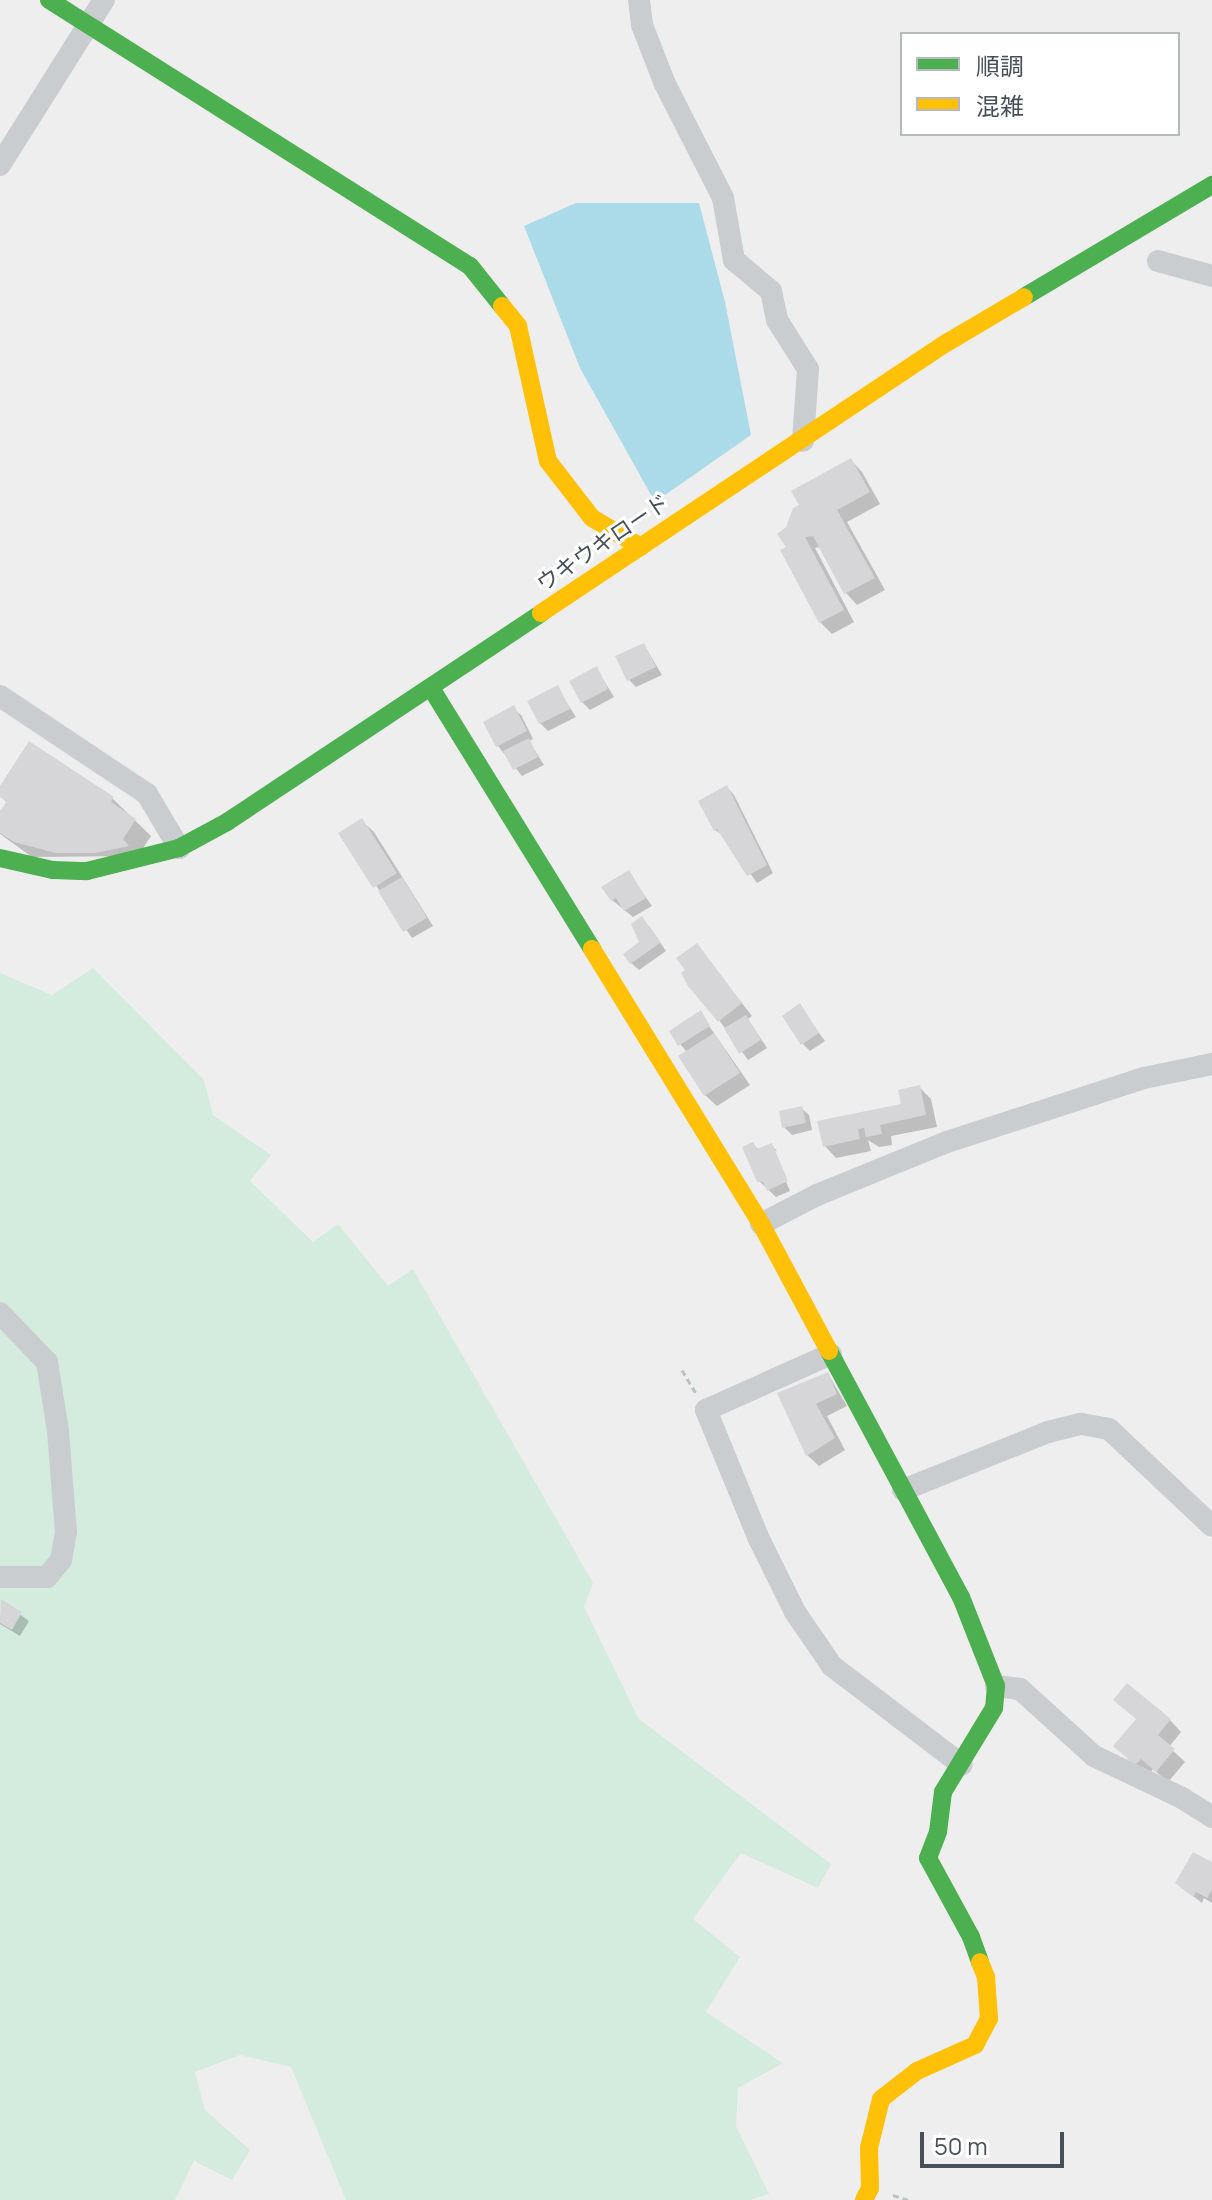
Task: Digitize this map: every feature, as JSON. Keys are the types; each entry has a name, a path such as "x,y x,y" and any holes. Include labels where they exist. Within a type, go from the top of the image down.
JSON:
{"street":[{"path":"49,0 470,266 518,326 548,461 592,518 641,547"},
{"path":"0,165 104,0"},
{"path":"639,0 642,25 665,84 723,198 734,260 771,291 777,320 808,369 803,441"},
{"name":"ウキウキロード","path":"0,858 53,870 87,871 179,848 227,822 948,342 1212,185"},
{"path":"1158,261 1212,276"},
{"path":"431,688 761,1224 961,1597 996,1686 994,1708 943,1792 938,1832 928,1858 971,1937 986,1977 989,2019 975,2045 917,2071 881,2099 869,2148 870,2188 864,2200"},
{"path":"0,696 147,794 179,848"},
{"path":"761,1224 817,1195 947,1142 1144,1078 1212,1064"},
{"path":"0,1313 47,1362 58,1431 66,1532 61,1560 47,1577 0,1577"},
{"path":"831,1354 706,1410 759,1539 795,1612 832,1666 962,1765"},
{"path":"903,1490 1048,1432 1081,1424 1109,1429 1212,1526"},
{"path":"996,1686 1020,1689 1094,1756 1182,1798 1212,1817"}],"path":[{"path":"682,1370 706,1410"}],"green space":[{"path":"93,968 204,1080 213,1115 271,1155 250,1181 313,1242 338,1224 388,1286 413,1269 593,1583 584,1607 639,1719 831,1864 818,1888 741,1853 693,1919 740,1957 706,2012 783,2063 738,2088 736,2126 769,2194 750,2200 346,2200 291,2067 240,2055 195,2072 205,2110 250,2150 232,2180 194,2161 175,2200 0,2200 0,973 52,995"}],"water":[{"path":"576,203 699,203 725,302 751,435 655,502 580,368 524,226"}],"building":[{"path":"851,458 870,492 837,510 875,578 844,594 813,536 805,537 844,610 819,623 780,550 786,547 777,534 786,527 793,508 799,505 791,491"},
{"path":"644,643 656,667 627,681 615,656"},
{"path":"597,666 608,689 581,703 569,681"},
{"path":"558,685 570,709 539,724 527,701"},
{"path":"514,705 527,731 496,747 483,722"},
{"path":"529,738 538,757 513,770 503,751"},
{"path":"29,741 114,797 111,802 136,819 123,839 129,846 95,853 56,853 14,842 0,833 0,811 7,801 0,797 0,786"},
{"path":"727,785 767,865 747,876 717,829 714,831 698,801"},
{"path":"362,818 397,873 373,888 338,833"},
{"path":"629,870 646,898 624,911 616,898 611,901 601,887"},
{"path":"402,877 427,918 403,932 378,891"},
{"path":"642,916 660,943 630,964 623,954 639,942 631,924"},
{"path":"697,943 742,1003 718,1022 688,986 681,973 685,970 676,958"},
{"path":"800,1003 819,1033 801,1045 782,1016"},
{"path":"701,1010 710,1026 678,1046 669,1031"},
{"path":"746,1015 761,1040 739,1054 724,1028"},
{"path":"714,1033 740,1073 704,1096 678,1056"},
{"path":"920,1085 926,1115 880,1125 882,1134 866,1137 864,1128 858,1129 860,1139 823,1147 817,1121 901,1104 898,1090"},
{"path":"802,1106 806,1123 782,1128 779,1111"},
{"path":"753,1142 757,1149 772,1143 788,1181 767,1191 763,1182 757,1182 742,1147"},
{"path":"828,1372 837,1394 816,1404 835,1438 806,1456 777,1393"},
{"path":"1,1599 22,1612 12,1630 0,1623"},
{"path":"1127,1683 1171,1719 1158,1735 1175,1749 1156,1772 1141,1759 1135,1765 1113,1746 1136,1719 1113,1700"},
{"path":"1193,1852 1212,1862 1212,1889 1207,1898 1196,1892 1193,1897 1175,1883"}],"traffic: fast":[{"path":"49,0 470,266 502,306"},
{"path":"1024,297 1212,185"},
{"path":"0,858 53,870 87,871 179,848 227,822 541,613"},
{"path":"431,688 592,949"},
{"path":"829,1351 961,1597 996,1686 994,1708 943,1792 938,1832 928,1858 971,1937 980,1962"}],"traffic: slow":[{"path":"541,613 948,342 1024,297"},
{"path":"502,306 518,326 548,461 592,518 641,547"},
{"path":"592,949 761,1224 829,1351"},
{"path":"864,2200 870,2188 869,2148 881,2099 917,2071 975,2045 989,2019 986,1977 980,1962"}]}
